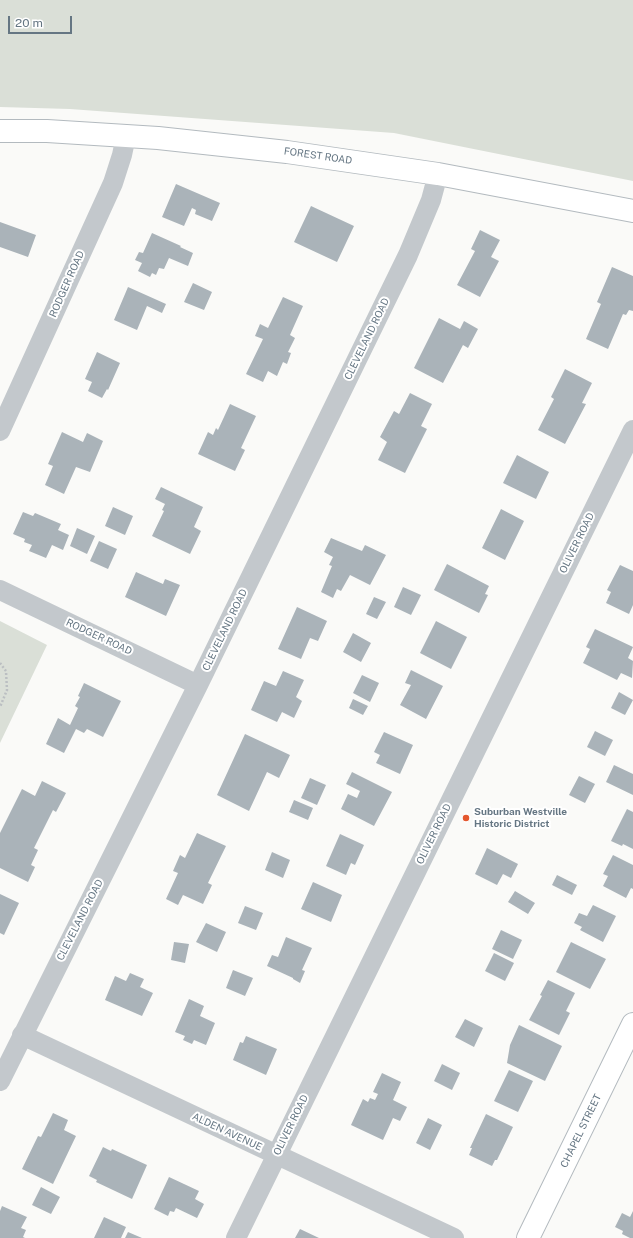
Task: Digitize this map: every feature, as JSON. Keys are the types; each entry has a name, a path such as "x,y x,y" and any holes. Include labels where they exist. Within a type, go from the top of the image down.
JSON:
{"main road":[{"name":"FOREST ROAD","path":"0,131 48,131 126,136 287,152 438,174 633,211"},
{"name":"CHAPEL STREET","path":"528,1238 633,1024"}],"street":[{"name":"RODGER ROAD","path":"0,431 113,183 122,155 126,136"},
{"name":"CLEVELAND ROAD","path":"0,1081 198,685 408,255 432,200 438,174"},
{"name":"OLIVER ROAD","path":"236,1238 633,430"},
{"name":"RODGER ROAD","path":"0,590 198,685"},
{"name":"ALDEN AVENUE","path":"22,1035 454,1238"}],"path":[{"path":"0,663 6,671 7,690 0,707"}],"shaded area":[{"path":"0,0 633,0 633,181 394,133 70,109 0,107"},
{"path":"0,621 47,645 0,743"}],"building":[{"path":"176,184 220,203 212,221 195,214 196,210 192,208 184,226 162,217"},
{"path":"311,206 354,226 337,262 294,242"},
{"path":"0,222 36,235 28,257 0,247"},
{"path":"480,230 500,240 491,257 499,261 480,297 457,285 475,251 471,249"},
{"path":"152,233 193,253 188,266 169,258 164,269 159,268 156,275 152,273 150,277 138,271 142,263 135,260 139,252 143,253"},
{"path":"612,267 633,276 633,311 629,310 626,315 623,314 608,349 586,339 601,304 597,302"},
{"path":"193,283 212,292 204,310 184,302"},
{"path":"128,287 166,304 162,313 147,306 137,330 114,320"},
{"path":"283,297 303,306 290,335 295,338 288,352 291,353 287,364 283,362 277,376 268,371 263,382 246,374 263,339 255,336 260,324 268,328"},
{"path":"439,318 460,329 464,321 478,329 468,348 463,345 443,383 414,368"},
{"path":"97,352 120,363 108,390 107,389 102,398 88,391 92,382 85,379"},
{"path":"565,369 592,383 582,403 586,404 565,444 538,430 554,399 551,397"},
{"path":"410,393 432,404 421,426 427,429 405,473 378,460 387,442 380,437 394,411 399,414"},
{"path":"230,404 256,416 241,448 245,450 235,471 198,454 208,432 213,435 216,428 218,430"},
{"path":"62,432 83,442 87,433 103,441 90,472 76,467 64,494 45,485 53,466 48,464"},
{"path":"517,455 549,472 536,499 503,483"},
{"path":"161,487 203,507 194,527 201,531 190,554 152,536 164,511 162,510 165,504 155,499"},
{"path":"113,507 133,516 125,535 105,526"},
{"path":"501,509 524,521 505,560 482,548"},
{"path":"23,512 33,516 35,513 61,524 58,530 69,535 63,550 52,545 46,558 29,551 32,545 24,542 25,539 13,534"},
{"path":"77,528 95,536 87,554 70,546"},
{"path":"331,538 362,551 365,545 386,555 370,585 350,575 341,591 337,589 333,598 321,592 332,566 329,565 333,557 324,552"},
{"path":"99,541 117,549 108,569 90,561"},
{"path":"447,564 489,586 485,594 488,595 479,613 434,590"},
{"path":"620,565 633,571 633,605 629,614 606,603 611,592 607,590"},
{"path":"136,572 163,584 165,579 180,585 166,616 125,597"},
{"path":"403,587 421,595 411,615 394,607"},
{"path":"374,597 386,602 377,619 366,614"},
{"path":"297,607 327,621 318,641 310,638 301,659 278,649"},
{"path":"436,621 467,637 451,669 420,653"},
{"path":"595,629 633,647 628,658 633,661 632,678 621,673 617,680 583,663 590,649 586,647"},
{"path":"353,633 371,643 361,662 343,652"},
{"path":"411,670 443,686 426,719 400,705 411,685 405,683"},
{"path":"283,671 304,680 296,697 302,701 294,718 282,712 277,722 251,710 264,681 276,686"},
{"path":"362,675 379,683 370,702 353,693"},
{"path":"84,683 121,701 103,737 87,729 84,733 76,729 64,753 46,744 58,718 70,725 78,708 75,706 80,697 78,696"},
{"path":"619,692 633,700 625,715 611,708"},
{"path":"353,699 368,706 363,715 349,708"},
{"path":"595,731 613,740 605,756 587,747"},
{"path":"384,732 413,745 400,774 376,763 380,755 374,752"},
{"path":"245,734 290,755 279,778 267,772 249,811 217,795"},
{"path":"614,765 633,774 633,795 606,782"},
{"path":"352,772 392,792 374,826 341,809 348,794 357,798 360,791 346,784"},
{"path":"579,776 595,784 585,803 569,795"},
{"path":"310,778 326,785 317,805 301,798"},
{"path":"42,781 66,793 56,812 53,810 34,848 38,850 31,865 35,867 28,882 0,868 0,833 22,789 35,796"},
{"path":"294,800 313,808 308,820 289,812"},
{"path":"627,809 633,812 633,849 623,844 622,846 611,841"},
{"path":"197,833 226,846 208,883 212,885 203,904 183,895 178,905 166,899 178,873 173,871 180,855 185,858"},
{"path":"340,834 364,845 355,865 351,863 346,875 326,866"},
{"path":"487,848 518,864 511,878 503,874 497,885 475,874"},
{"path":"272,852 290,860 283,878 265,870"},
{"path":"613,855 633,865 633,889 631,888 626,898 603,886 608,876 603,874"},
{"path":"557,875 577,885 572,895 552,885"},
{"path":"313,882 342,895 331,922 301,909"},
{"path":"515,891 535,903 528,914 508,902"},
{"path":"0,894 19,903 4,935 0,933"},
{"path":"593,905 616,916 603,942 580,930 582,927 574,923 579,913 587,916"},
{"path":"245,906 263,913 256,930 238,923"},
{"path":"206,923 226,932 217,952 196,942"},
{"path":"501,930 522,940 513,959 492,949"},
{"path":"286,937 312,948 302,970 305,971 300,983 293,978 267,966 272,955 278,957"},
{"path":"174,942 189,944 185,963 171,960"},
{"path":"571,942 606,959 590,989 556,972"},
{"path":"494,953 514,963 505,981 485,971"},
{"path":"233,970 253,978 245,996 226,988"},
{"path":"130,973 144,979 140,987 153,993 142,1016 105,1000 115,976 126,981"},
{"path":"548,980 575,993 566,1011 570,1013 559,1035 529,1020 542,996 540,995"},
{"path":"189,999 204,1006 200,1016 215,1023 206,1045 194,1040 192,1044 183,1040 185,1036 175,1032"},
{"path":"465,1019 483,1028 474,1047 455,1037"},
{"path":"519,1025 562,1046 545,1081 507,1063 510,1045"},
{"path":"246,1036 277,1049 266,1075 233,1060 240,1042 243,1043"},
{"path":"442,1064 460,1073 452,1090 434,1081"},
{"path":"509,1070 533,1081 518,1112 494,1101"},
{"path":"382,1073 401,1082 393,1100 407,1107 400,1121 393,1118 383,1140 351,1125 363,1099 368,1102 370,1098 375,1100 378,1094 373,1092"},
{"path":"53,1113 68,1120 64,1130 76,1136 53,1184 22,1169 38,1136 41,1137"},
{"path":"486,1114 513,1127 497,1160 495,1160 492,1166 469,1155 472,1148 470,1148"},
{"path":"428,1118 442,1125 430,1150 416,1143"},
{"path":"103,1147 111,1151 112,1149 147,1165 132,1199 96,1182 97,1180 89,1176"},
{"path":"169,1177 199,1191 195,1199 204,1204 197,1218 176,1208 174,1212 170,1211 168,1216 154,1209"},
{"path":"41,1187 60,1197 51,1214 32,1205"},
{"path":"2,1206 27,1217 21,1228 26,1230 23,1237 25,1238 0,1238 0,1211"},
{"path":"633,1211 633,1238 630,1238 622,1234 623,1231 615,1227 622,1213 630,1217"},
{"path":"104,1217 126,1227 121,1238 94,1238"},
{"path":"300,1229 319,1238 295,1238"},
{"path":"128,1232 142,1238 125,1238"}],"place":[{"name":"Suburban Westville Historic District","path":"466,818"}]}
